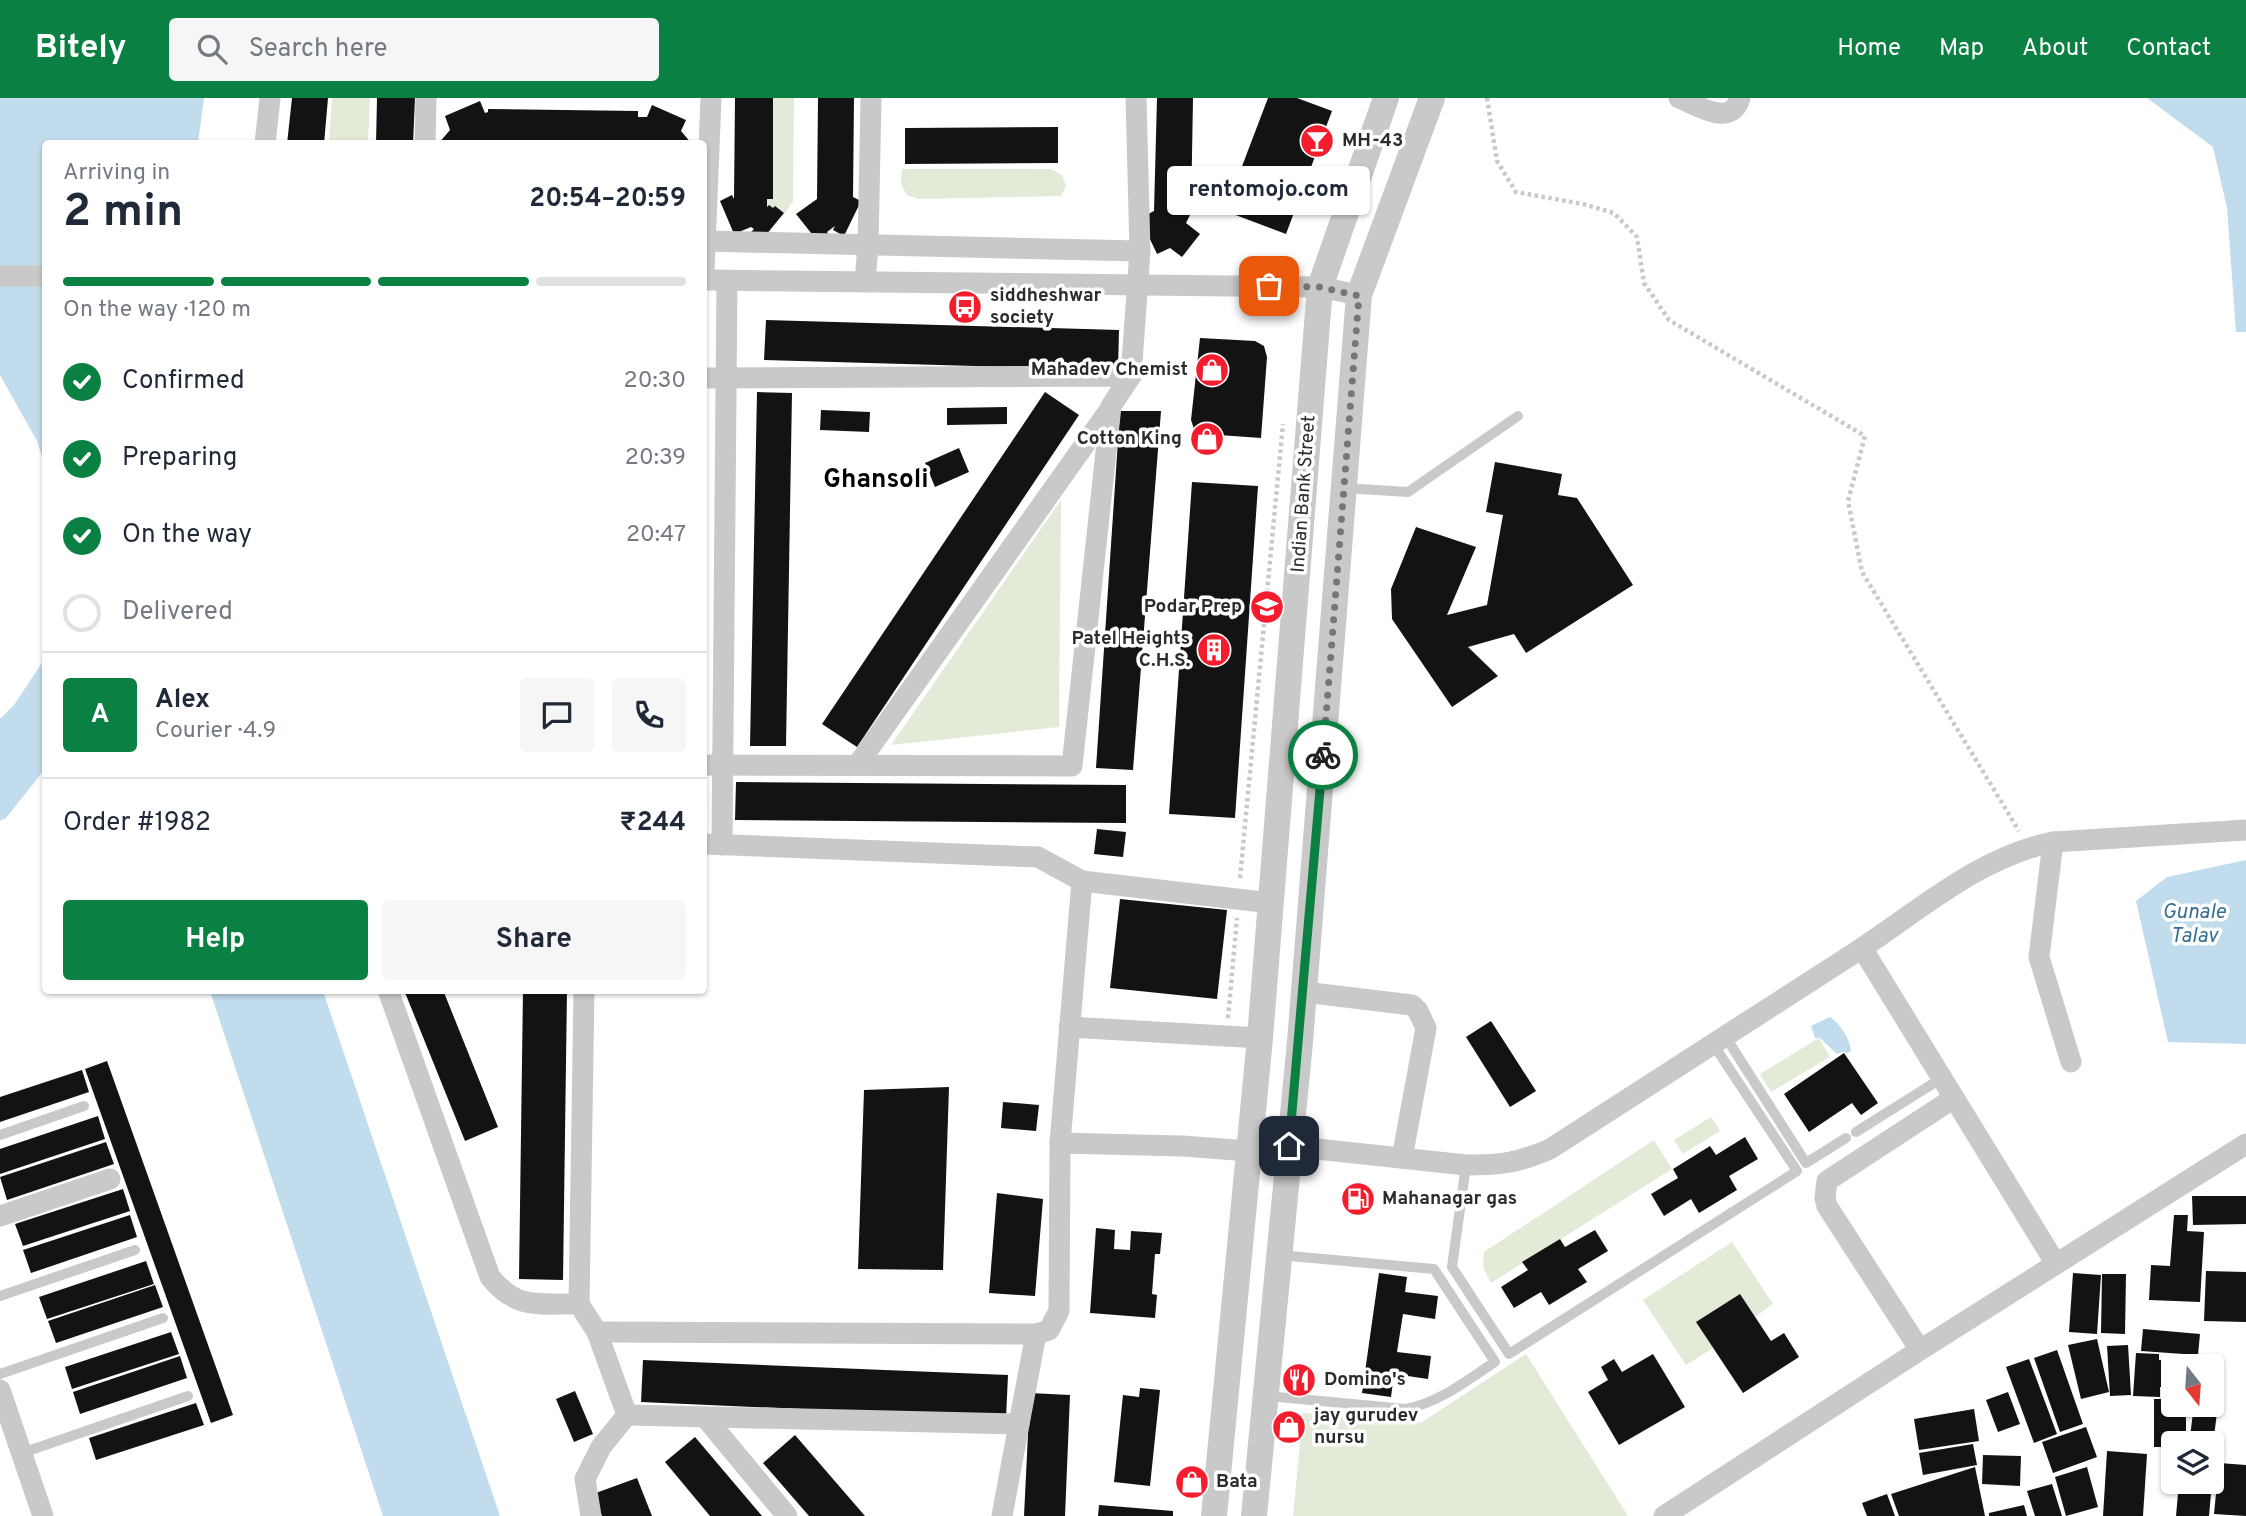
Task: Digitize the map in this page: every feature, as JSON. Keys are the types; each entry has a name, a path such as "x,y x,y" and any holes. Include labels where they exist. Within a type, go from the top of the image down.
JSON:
{"street":[{"path":"265,140 270,98"},
{"path":"425,140 426,98"},
{"path":"707,180 711,98"},
{"path":"865,282 871,98"},
{"path":"858,764 1131,376 1140,251 1136,98"},
{"name":"Indian Bank Street","path":"1214,1516 1260,1038 1320,287 1386,98"},
{"name":"Indian Bank Street","path":"1254,1516 1304,992 1359,296 1432,98"},
{"path":"1679,98 1718,114 1730,113 1738,106 1740,98"},
{"path":"707,241 1140,251"},
{"path":"0,276 42,276"},
{"path":"707,280 1320,287 1359,296"},
{"path":"727,280 713,845 1038,857 1082,881 1271,903"},
{"path":"707,378 1131,376"},
{"path":"713,765 1072,766 1111,406"},
{"path":"1060,1143 1182,1146 1249,1151 1289,1146 1466,1165 1496,1165 1523,1161 1550,1149 1862,948 1979,869 2029,847 2053,842 2246,830"},
{"path":"2053,842 2039,957 2071,1062"},
{"path":"597,1332 1036,1334 1049,1330 1059,1311 1060,1143 1082,881"},
{"path":"1862,948 2056,1264"},
{"path":"1304,992 1412,1004 1423,1018 1426,1028 1402,1158"},
{"path":"389,994 491,1278 503,1293 519,1302 579,1304"},
{"path":"583,994 579,1304 597,1332 627,1415"},
{"path":"1069,1027 1260,1038"},
{"path":"1920,1350 1827,1206 1826,1181 1954,1098"},
{"path":"1664,1516 2246,1144"},
{"path":"0,1216 110,1179"},
{"path":"1002,1516 1036,1334"},
{"path":"0,1390 6,1427 22,1453 43,1516"},
{"path":"627,1415 1018,1424"},
{"path":"591,1516 585,1479 601,1447 627,1415"},
{"path":"705,1417 786,1516"}],"lane":[{"path":"1344,488 1408,492 1518,416"},
{"path":"1719,1040 1807,1163 1942,1078"},
{"path":"1466,1165 1452,1267 1509,1354 1797,1171 1719,1040"},
{"path":"0,1135 84,1106"},
{"path":"0,1296 135,1250"},
{"path":"1266,1395 1406,1409 1441,1397 1495,1362 1434,1269 1279,1255"},
{"path":"0,1374 163,1318"},
{"path":"22,1453 188,1396"}],"path":[{"path":"1487,98 1497,161 1516,192 1583,204 1614,213 1637,237 1644,283 1670,320 1865,436 1848,501 1862,572 2029,847"},
{"path":"1240,884 1284,412"},
{"path":"1226,1037 1237,912"}],"green space":[{"path":"332,98 370,98 368,140 329,140"},
{"path":"759,98 794,98 793,201 785,213 772,217 764,211"},
{"path":"902,169 1051,169 1062,175 1066,186 1061,196 918,199 907,195 901,184"},
{"path":"1061,500 1059,727 891,745"},
{"path":"1819,1038 1830,1057 1771,1092 1760,1074"},
{"path":"1711,1117 1720,1131 1683,1154 1674,1140"},
{"path":"1654,1140 1672,1169 1491,1283 1483,1267 1484,1252"},
{"path":"1732,1242 1773,1304 1755,1317 1697,1322 1713,1348 1686,1365 1643,1300"},
{"path":"1526,1354 1628,1516 1293,1516 1303,1413 1422,1422"}],"water":[{"path":"0,98 204,98 198,140 42,140 42,457 37,441 0,375"},
{"path":"2147,98 2246,98 2246,332 2236,332 2227,208 2213,147"},
{"path":"42,663 42,773 6,818 0,821 0,719 14,705"},
{"name":"Gunale Talav","path":"2246,860 2246,1044 2168,1042 2136,901 2167,877"},
{"path":"211,994 324,994 500,1516 383,1516"},
{"path":"1830,1017 1847,1036 1851,1051 1848,1053 1837,1054 1820,1038 1815,1038 1811,1026"}],"building":[{"path":"292,98 328,98 324,140 287,140"},
{"path":"377,98 415,98 413,140 376,140"},
{"path":"735,98 773,98 773,199 767,199 767,207 775,206 784,213 761,241 751,232 754,229 751,227 734,234 720,201 732,195 734,199"},
{"path":"818,98 854,98 853,197 861,201 844,236 833,230 835,226 819,243 796,214 817,199"},
{"path":"1157,98 1193,98 1191,213 1186,223 1200,234 1182,257 1170,248 1157,254 1140,218 1154,211"},
{"path":"1268,98 1297,98 1332,111 1286,234 1225,211"},
{"path":"480,101 485,113 488,109 638,111 638,117 647,117 652,105 686,120 681,131 689,140 441,140 450,130 445,116"},
{"path":"1058,127 1058,163 905,164 905,128"},
{"path":"766,320 1119,330 1118,370 764,360"},
{"path":"1200,338 1255,341 1264,346 1267,357 1261,438 1205,434 1194,429 1191,420"},
{"path":"757,392 792,393 786,746 750,746"},
{"path":"1045,392 1079,415 857,747 822,724"},
{"path":"1007,407 1007,424 947,425 947,408"},
{"path":"821,410 870,412 869,432 820,430"},
{"path":"1120,411 1161,411 1133,770 1096,768"},
{"path":"959,448 969,472 935,487 925,463"},
{"path":"1495,462 1562,474 1558,495 1577,498 1633,585 1526,653 1514,634 1468,647 1498,676 1452,707 1392,619 1391,589 1416,527 1476,547 1447,615 1487,605 1503,515 1486,512"},
{"name":"Patel Heights C.H.S.","path":"1192,482 1258,486 1235,818 1169,814"},
{"path":"736,782 1126,785 1126,823 735,820"},
{"path":"1097,829 1126,832 1123,857 1094,854"},
{"path":"1120,899 1227,910 1217,999 1110,988"},
{"path":"406,994 445,994 498,1127 465,1141"},
{"path":"523,994 567,994 563,1280 519,1279"},
{"path":"1491,1021 1536,1091 1510,1107 1466,1037"},
{"path":"1844,1053 1878,1103 1861,1115 1852,1103 1809,1132 1784,1094"},
{"path":"107,1061 233,1415 211,1423 85,1069"},
{"path":"82,1070 89,1092 0,1122 0,1097"},
{"path":"949,1087 943,1270 858,1269 864,1090"},
{"path":"1003,1102 1039,1105 1036,1131 1001,1128"},
{"path":"98,1116 105,1139 0,1174 0,1149"},
{"path":"1745,1137 1758,1159 1729,1176 1737,1190 1699,1213 1691,1199 1664,1216 1651,1194 1678,1178 1673,1169 1710,1146 1716,1155"},
{"path":"106,1142 114,1164 7,1200 0,1177"},
{"path":"123,1189 130,1211 23,1246 15,1224"},
{"path":"997,1193 1043,1199 1035,1296 989,1293"},
{"path":"2192,1196 2246,1196 2246,1224 2193,1225"},
{"path":"130,1215 137,1237 31,1273 23,1250"},
{"path":"2174,1215 2188,1215 2187,1231 2204,1232 2200,1302 2149,1300 2151,1265 2170,1266"},
{"path":"1096,1228 1115,1230 1114,1249 1130,1250 1131,1231 1162,1233 1160,1254 1155,1254 1152,1294 1157,1295 1155,1318 1090,1313"},
{"path":"1595,1230 1608,1251 1578,1269 1587,1282 1549,1305 1541,1292 1514,1308 1501,1287 1528,1270 1522,1262 1560,1239 1565,1247"},
{"path":"146,1261 154,1284 47,1319 39,1297"},
{"path":"2206,1271 2246,1272 2246,1322 2204,1321"},
{"path":"1379,1273 1407,1277 1405,1292 1438,1296 1435,1319 1403,1314 1397,1352 1431,1356 1428,1379 1394,1374 1391,1397 1362,1393"},
{"path":"2073,1273 2101,1275 2097,1334 2069,1332"},
{"path":"2102,1274 2126,1274 2125,1334 2101,1333"},
{"path":"155,1285 163,1307 56,1343 48,1321"},
{"path":"1740,1294 1771,1341 1784,1333 1799,1357 1743,1393 1696,1322"},
{"path":"2143,1329 2200,1334 2198,1354 2141,1351"},
{"path":"171,1332 179,1354 72,1389 65,1367"},
{"path":"2097,1339 2109,1392 2081,1399 2068,1345"},
{"path":"2128,1345 2131,1395 2110,1396 2107,1346"},
{"path":"2057,1350 2083,1424 2060,1432 2034,1358"},
{"path":"2136,1353 2159,1354 2160,1397 2133,1396"},
{"path":"1653,1354 1685,1407 1619,1445 1588,1392 1608,1380 1601,1367 1614,1359 1622,1372"},
{"path":"180,1356 187,1378 80,1414 73,1392"},
{"path":"2029,1359 2057,1434 2034,1443 2006,1367"},
{"path":"643,1360 1008,1375 1006,1418 641,1402"},
{"path":"1140,1388 1160,1390 1150,1486 1114,1482 1123,1395 1139,1397"},
{"path":"575,1391 593,1434 574,1442 556,1399"},
{"path":"2008,1392 2020,1424 1998,1432 1986,1400"},
{"path":"1030,1393 1070,1395 1065,1516 1024,1516"},
{"path":"2154,1399 2161,1399 2161,1418 2186,1418 2186,1431 2161,1431 2161,1447 2154,1447"},
{"path":"196,1403 204,1425 96,1460 89,1438"},
{"path":"1974,1409 1979,1441 1919,1450 1914,1419"},
{"path":"2192,1418 2216,1418 2215,1431 2191,1431"},
{"path":"2086,1427 2097,1457 2053,1473 2042,1442"},
{"path":"795,1435 865,1516 809,1516 763,1463"},
{"path":"695,1437 762,1516 710,1516 665,1462"},
{"path":"1973,1444 1977,1465 1923,1475 1919,1453"},
{"path":"2107,1451 2147,1454 2143,1516 2103,1516"},
{"path":"1983,1455 2021,1456 2020,1486 1982,1484"},
{"path":"2224,1463 2246,1465 2246,1516 2214,1514 2216,1494 2224,1494"},
{"path":"1975,1467 1985,1516 1899,1516 1891,1494"},
{"path":"2087,1467 2098,1507 2066,1516 2055,1477"},
{"path":"637,1478 652,1516 602,1516 593,1494"},
{"path":"2052,1484 2062,1516 2035,1516 2027,1491"},
{"path":"1887,1494 1895,1516 1867,1516 1862,1503"},
{"path":"2178,1494 2211,1494 2209,1516 2176,1516"},
{"path":"1099,1505 1173,1511 1173,1516 1098,1516"},
{"path":"2024,1505 2027,1516 1989,1516 1989,1513"}],"way so far":[{"path":"1269,286 1320,287 1359,296 1323,755"}],"place":[{"name":"MH-43","path":"1317,141"},
{"name":"rentomojo.com","path":"1269,286"},
{"name":"siddheshwar society","path":"965,307"},
{"name":"Mahadev Chemist","path":"1212,370"},
{"name":"Cotton King","path":"1207,439"},
{"name":"Podar Prep","path":"1267,607"},
{"name":"Patel Heights C.H.S.","path":"1214,650"},
{"name":"Mahanagar gas","path":"1358,1199"},
{"name":"Domino's","path":"1299,1380"},
{"name":"jay gurudev nursu","path":"1289,1427"},
{"name":"Bata","path":"1192,1482"}],"district":[{"name":"Ghansoli","path":"876,480"}],"route":[{"path":"1289,1146 1323,755"}]}
